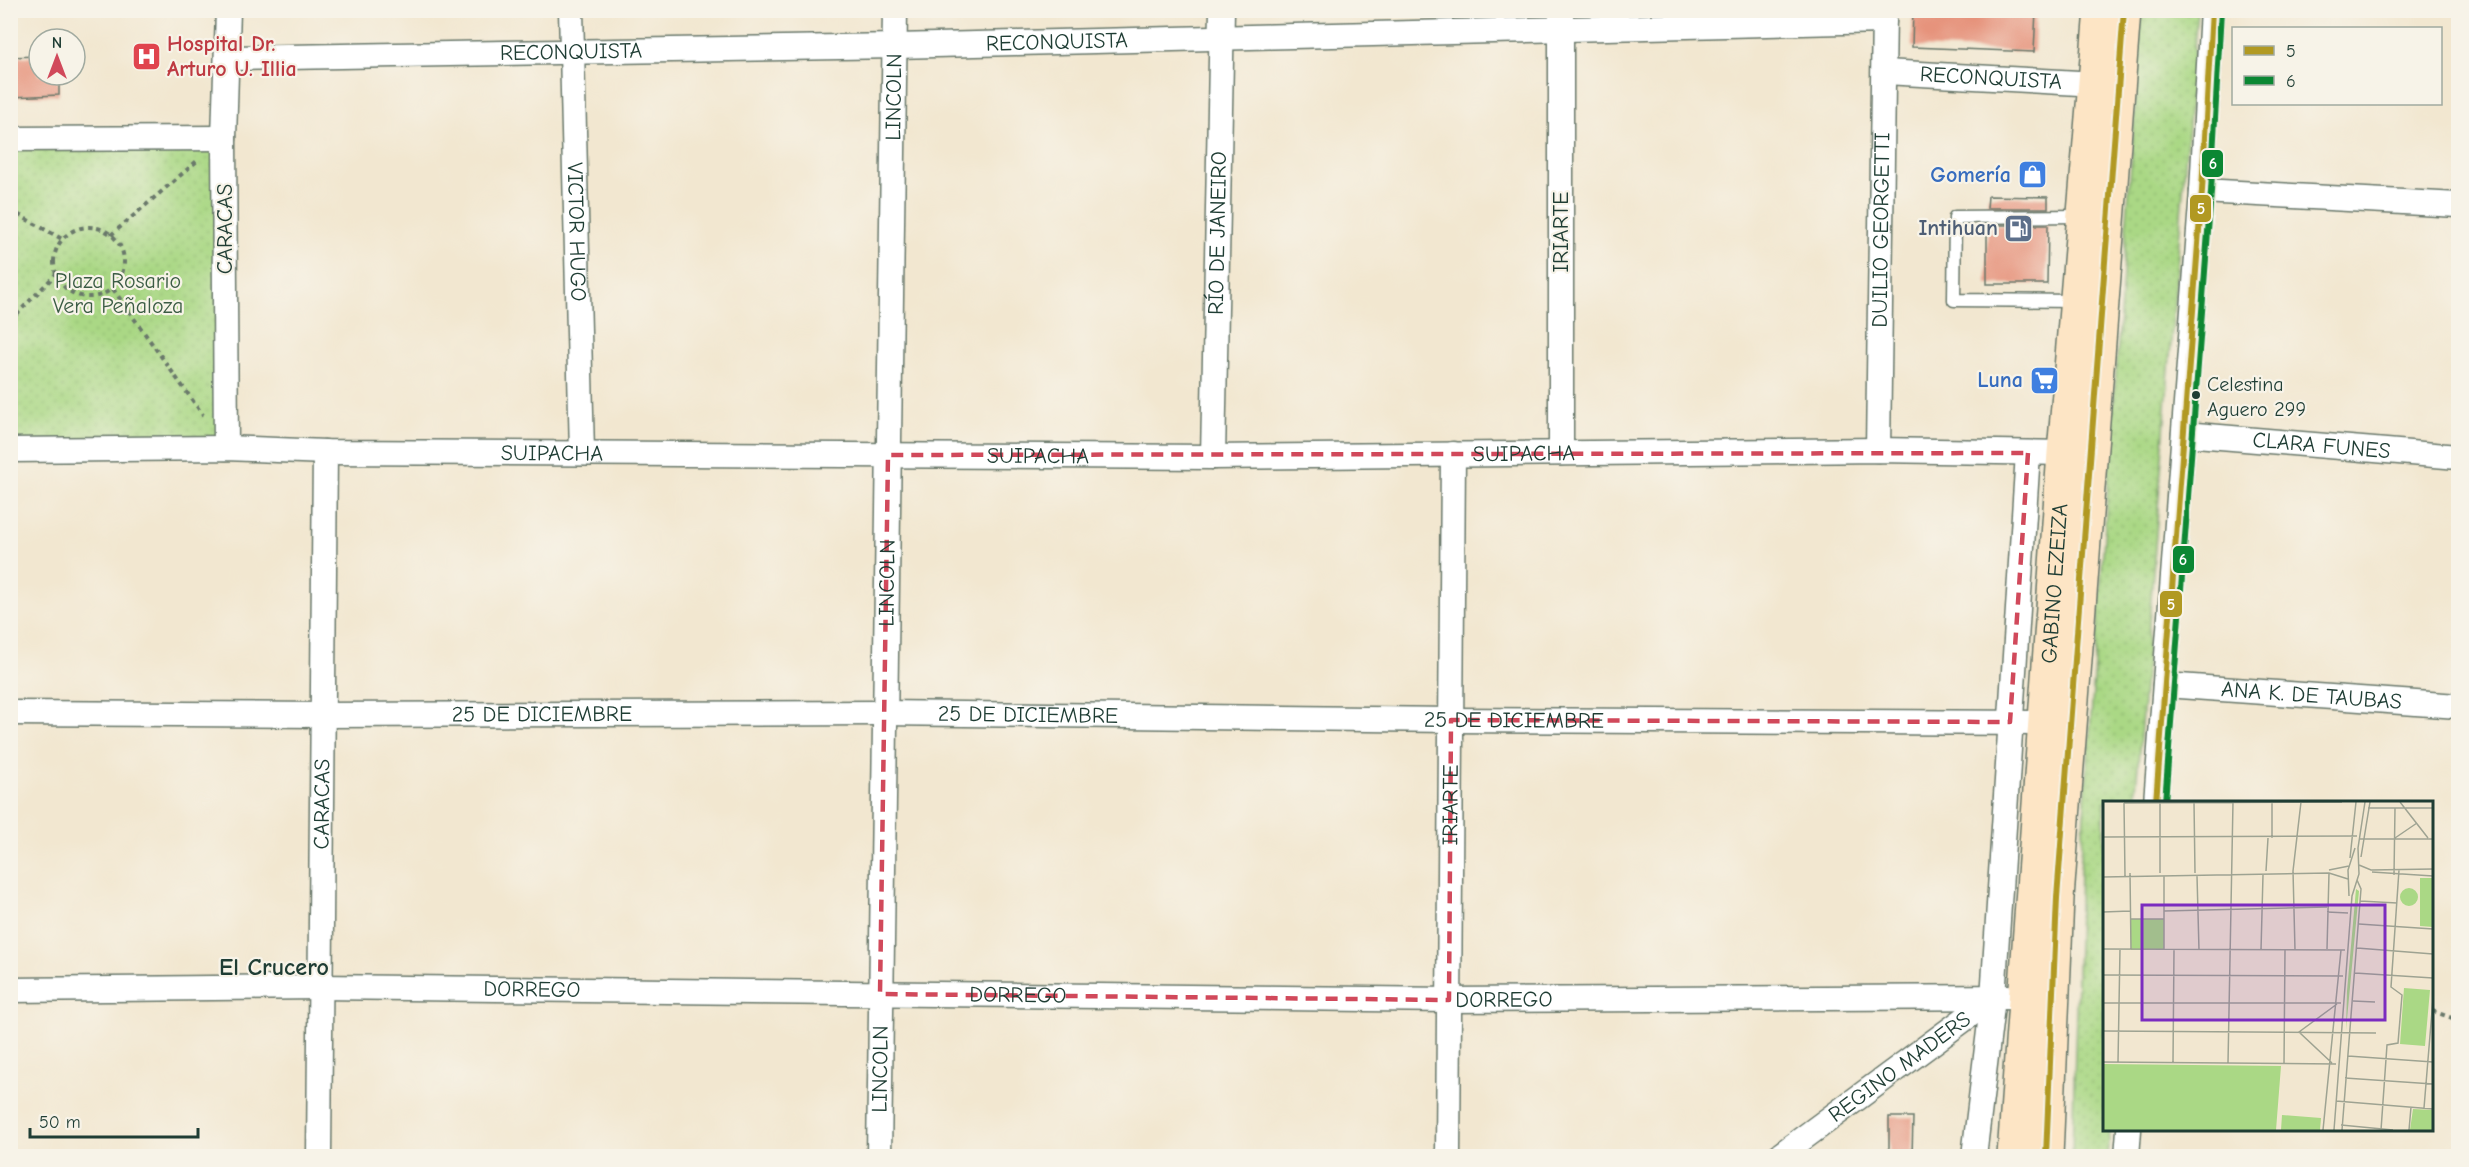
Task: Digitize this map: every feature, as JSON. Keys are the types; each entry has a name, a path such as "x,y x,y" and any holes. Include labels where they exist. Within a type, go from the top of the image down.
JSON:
{"main road":[{"name":"GABINO EZEIZA","path":"2014,1156 2064,453 2097,84 2101,10"},
{"name":"GABINO EZEIZA","path":"2046,1156 2057,898 2124,10"}],"street":[{"name":"CARACAS","path":"226,448 224,138 229,58 228,10"},
{"name":"VICTOR HUGO","path":"571,10 582,453"},
{"name":"LINCOLN","path":"879,1156 883,713 895,10"},
{"name":"RÍO DE JANEIRO","path":"1213,457 1222,10"},
{"path":"2156,801 2202,191 2212,10"},
{"name":"RECONQUISTA","path":"229,58 1221,38 1561,19 1884,16"},
{"name":"DUILIO GEORGETTI","path":"1878,450 1884,16"},
{"name":"IRIARTE","path":"1561,19 1561,453"},
{"name":"RECONQUISTA","path":"1885,72 2097,84"},
{"path":"10,139 224,138"},
{"path":"2202,191 2458,205"},
{"name":"CLARA FUNES","path":"2184,434 2458,457"},
{"name":"SUIPACHA","path":"10,450 226,448 326,452 1213,457 1878,450 2064,453"},
{"name":"CARACAS","path":"319,1156 326,452"},
{"path":"1974,1156 1993,998 2028,453"},
{"name":"IRIARTE","path":"1448,1156 1453,454"},
{"name":"ANA K. DE TAUBAS","path":"2165,685 2458,706"},
{"name":"25 DE DICIEMBRE","path":"10,713 323,715 883,713 1451,720 2045,723"},
{"name":"DORREGO","path":"10,990 320,987 1449,1000 2026,997"},
{"name":"REGINO MADERS","path":"1779,1156 1993,998"},
{"path":"2127,1156 2129,1131"}],"lane":[{"path":"2078,301 1954,300 1955,218 2085,216"}],"path":[{"path":"111,235 224,138"},
{"path":"10,210 62,239"},
{"path":"83,227 96,227 111,235 122,248 125,258 124,270 113,289 103,295 81,296 62,284 56,274 55,255 62,239 71,231 83,227"},
{"path":"10,321 56,274"},
{"path":"113,289 226,448"},
{"path":"2433,1011 2458,1020"},
{"path":"2456,1156 2458,1121"}],"highlighted area":[{"path":"2028,453 2010,722 1451,720 1449,1000 880,994 888,455"}],"green space":[{"path":"2142,11 2197,11 2135,801 2103,801 2103,1131 2110,1131 2108,1156 2072,1156 2080,872"},
{"name":"Plaza Rosario Vera Peñaloza","path":"224,138 226,448 11,450 10,139"}],"building":[{"path":"1913,10 2036,10 2034,52 1912,47"},
{"path":"27,56 27,87 59,87 59,95 10,97 10,57"},
{"path":"1988,196 2048,197 2048,208 1987,208"},
{"path":"1987,225 2048,225 2047,284 1987,284"},
{"path":"1889,1117 1913,1117 1912,1156 1889,1156"}],"transit line":[{"name":"5","path":"2046,1156 2057,898 2124,10"},
{"name":"5","path":"2156,801 2202,191 2212,10"},
{"name":"6","path":"2165,801 2211,192 2221,10"}],"place":[{"name":"Hospital Dr. Arturo U. Illia","path":"146,57"},
{"name":"Gomería","path":"2032,175"},
{"name":"Intihuan","path":"2019,228"},
{"name":"Luna","path":"2044,380"},
{"name":"Celestina Aguero 299","path":"2196,395"}],"district":[{"name":"El Crucero","path":"274,967"}]}
